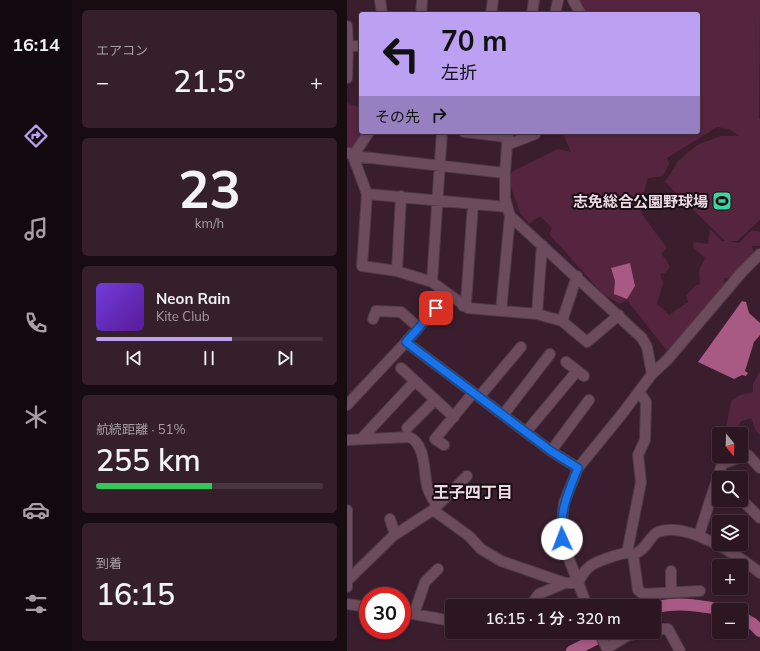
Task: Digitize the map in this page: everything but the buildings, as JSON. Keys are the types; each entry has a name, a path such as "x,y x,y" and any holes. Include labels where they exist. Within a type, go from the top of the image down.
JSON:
{"street":[{"path":"380,0 382,12"},
{"path":"421,12 422,0"},
{"path":"491,12 493,0"},
{"path":"531,12 534,0"},
{"path":"555,12 558,0"},
{"path":"573,0 580,12"},
{"path":"347,26 349,46 347,78"},
{"path":"349,46 359,46"},
{"path":"350,154 367,134"},
{"path":"432,282 443,134"},
{"path":"486,134 508,136 535,134"},
{"path":"501,311 509,212 505,173 508,136"},
{"path":"350,154 505,173"},
{"path":"350,154 367,194 362,266 397,271 432,282 463,306 468,308 537,314 562,321 587,342 619,315"},
{"path":"367,194 401,196 473,204 509,212 542,245 642,338 647,347 652,374"},
{"path":"397,271 401,196"},
{"path":"463,306 466,303 473,204"},
{"path":"537,314 542,245"},
{"path":"584,599 562,539 561,524 567,494 578,468 652,374 668,359 742,272 760,254"},
{"path":"562,321 577,276"},
{"path":"347,405 436,308"},
{"path":"373,319 376,311 401,312 418,327"},
{"path":"406,342 551,451 578,468"},
{"path":"444,445 435,439 521,347"},
{"path":"503,415 550,354"},
{"path":"526,432 581,373 566,362"},
{"path":"401,368 454,417"},
{"path":"365,439 365,436 415,381"},
{"path":"639,392 646,402 645,440 638,455 641,482 633,520 630,554 638,590 643,594 700,591"},
{"path":"407,428 435,400"},
{"path":"551,451 589,400"},
{"path":"347,440 409,437 412,439 422,455 428,489 435,508 469,536 481,549 501,561 565,583 577,583"},
{"path":"721,471 724,463 748,455 760,468"},
{"path":"348,584 395,534 435,508 467,476"},
{"path":"699,535 712,499"},
{"path":"748,506 760,518"},
{"path":"347,510 348,584"},
{"path":"390,519 395,534"},
{"path":"577,583 588,567 645,548 656,533 669,529 699,535 748,563 760,573"},
{"path":"415,614 425,582 438,569"},
{"path":"671,571 671,592"},
{"path":"535,599 539,594 565,583"},
{"path":"347,604 359,606"},
{"path":"411,613 445,620"},
{"path":"661,629 668,629 680,651"},
{"path":"606,647 621,639"}],"shaded area":[{"path":"579,0 760,0 760,220 737,241 729,241 739,243 752,230 760,232 760,246 752,246 754,253 734,278 724,278 724,289 688,327 678,341 677,352 667,351 627,300 620,304 603,294 549,234 552,228 540,216 529,224 520,213 507,176 515,170 558,149 571,152 563,134 700,134 700,12 585,12 584,6","holes":["717,127 729,129 740,136 721,136 697,145 678,161 665,182 725,241 722,241 710,229 708,244 694,242 693,247 705,258 699,270 700,284 696,285 686,295 688,302 669,315 657,304 663,283 660,274 665,273 670,267 666,259 661,254 667,248 641,213 646,183 648,178 663,176 669,164 667,158"]},
{"path":"347,103 359,107 359,134 365,134 352,153 347,149"},
{"path":"630,263 635,286 627,299 614,294 615,281 611,268"},
{"path":"742,301 746,302 749,313 760,323 760,335 754,342 745,371 748,373 746,376 742,375 734,379 698,362"},
{"path":"760,371 760,435 756,431 751,418 740,422 739,427 726,427 731,401 740,395 753,392 753,384"}],"waterway":[{"path":"661,606 681,605 712,608"},
{"path":"748,621 760,631"},
{"path":"572,651 596,639"}],"place":[{"name":"志免総合公園野球場","path":"722,201"}],"district":[{"name":"王子四丁目","path":"473,492"}],"route":[{"path":"436,308 406,342 551,451 578,468 564,503 561,524 562,539"}]}
